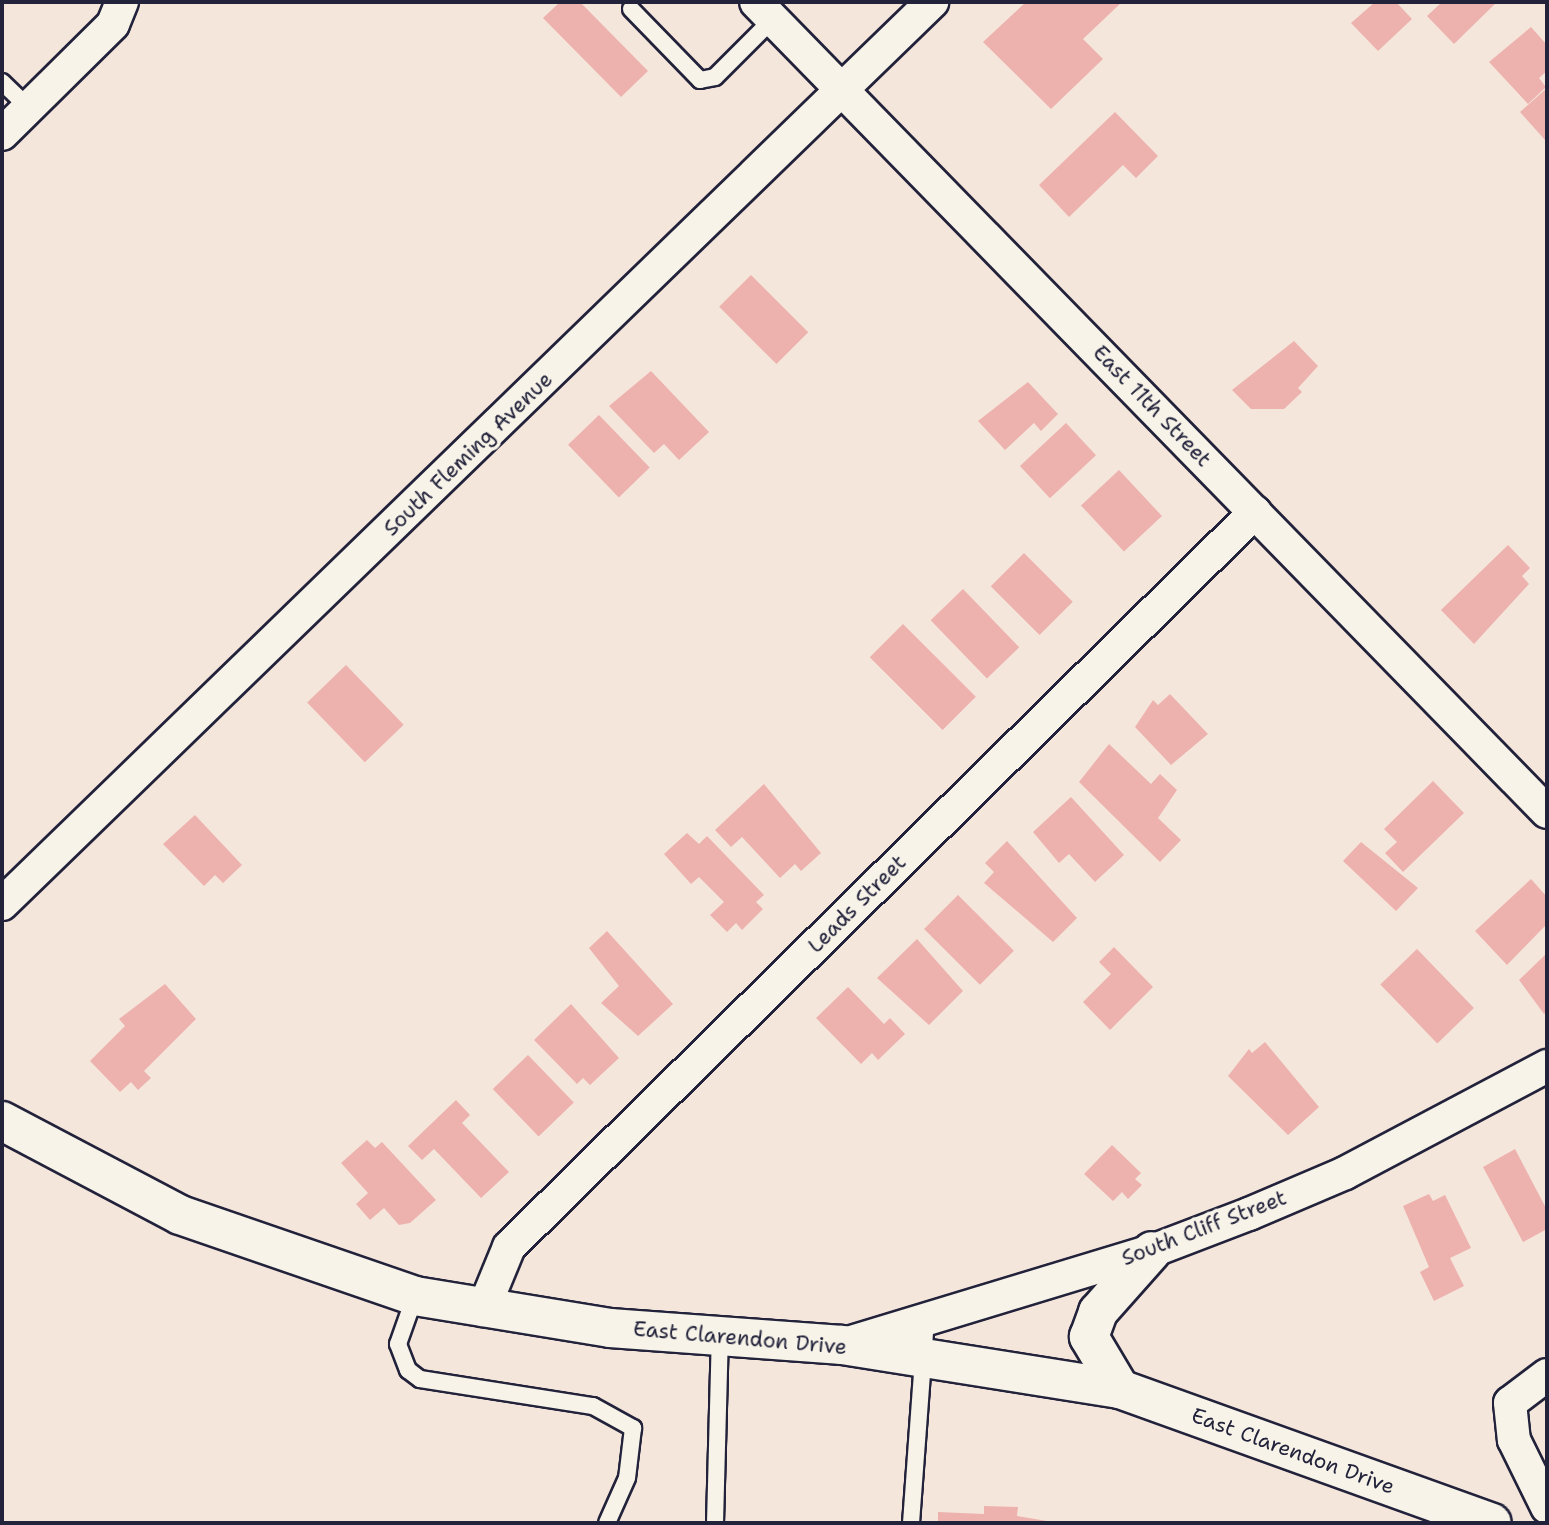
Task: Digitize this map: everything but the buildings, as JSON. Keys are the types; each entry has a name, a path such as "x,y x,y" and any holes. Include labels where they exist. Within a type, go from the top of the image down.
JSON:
{"street":[{"path":"2,134 113,24 122,2"},
{"name":"South Fleming Avenue","path":"2,904 845,91 932,2"},
{"name":"East 11th Street","path":"764,10 1547,813"},
{"name":"Leads Street","path":"483,1310 509,1247 1255,512"},
{"name":"South Cliff Street","path":"842,1345 1152,1251 1345,1173 1547,1066"},
{"name":"East Clarendon Drive","path":"2,1121 180,1215 415,1296 483,1310 720,1336 842,1345 1120,1389 1492,1523"},
{"path":"1120,1389 1090,1337 1098,1312 1152,1251"},
{"path":"1536,1381 1510,1403 1514,1440 1547,1507"}],"lane":[{"path":"631,9 700,80 715,76 764,10"},
{"path":"2,82 29,108"},
{"path":"415,1296 398,1344 408,1370 420,1379 593,1406 633,1428 627,1478 607,1523"},
{"path":"911,1523 921,1357 926,1319"},
{"path":"715,1523 720,1336"}]}
